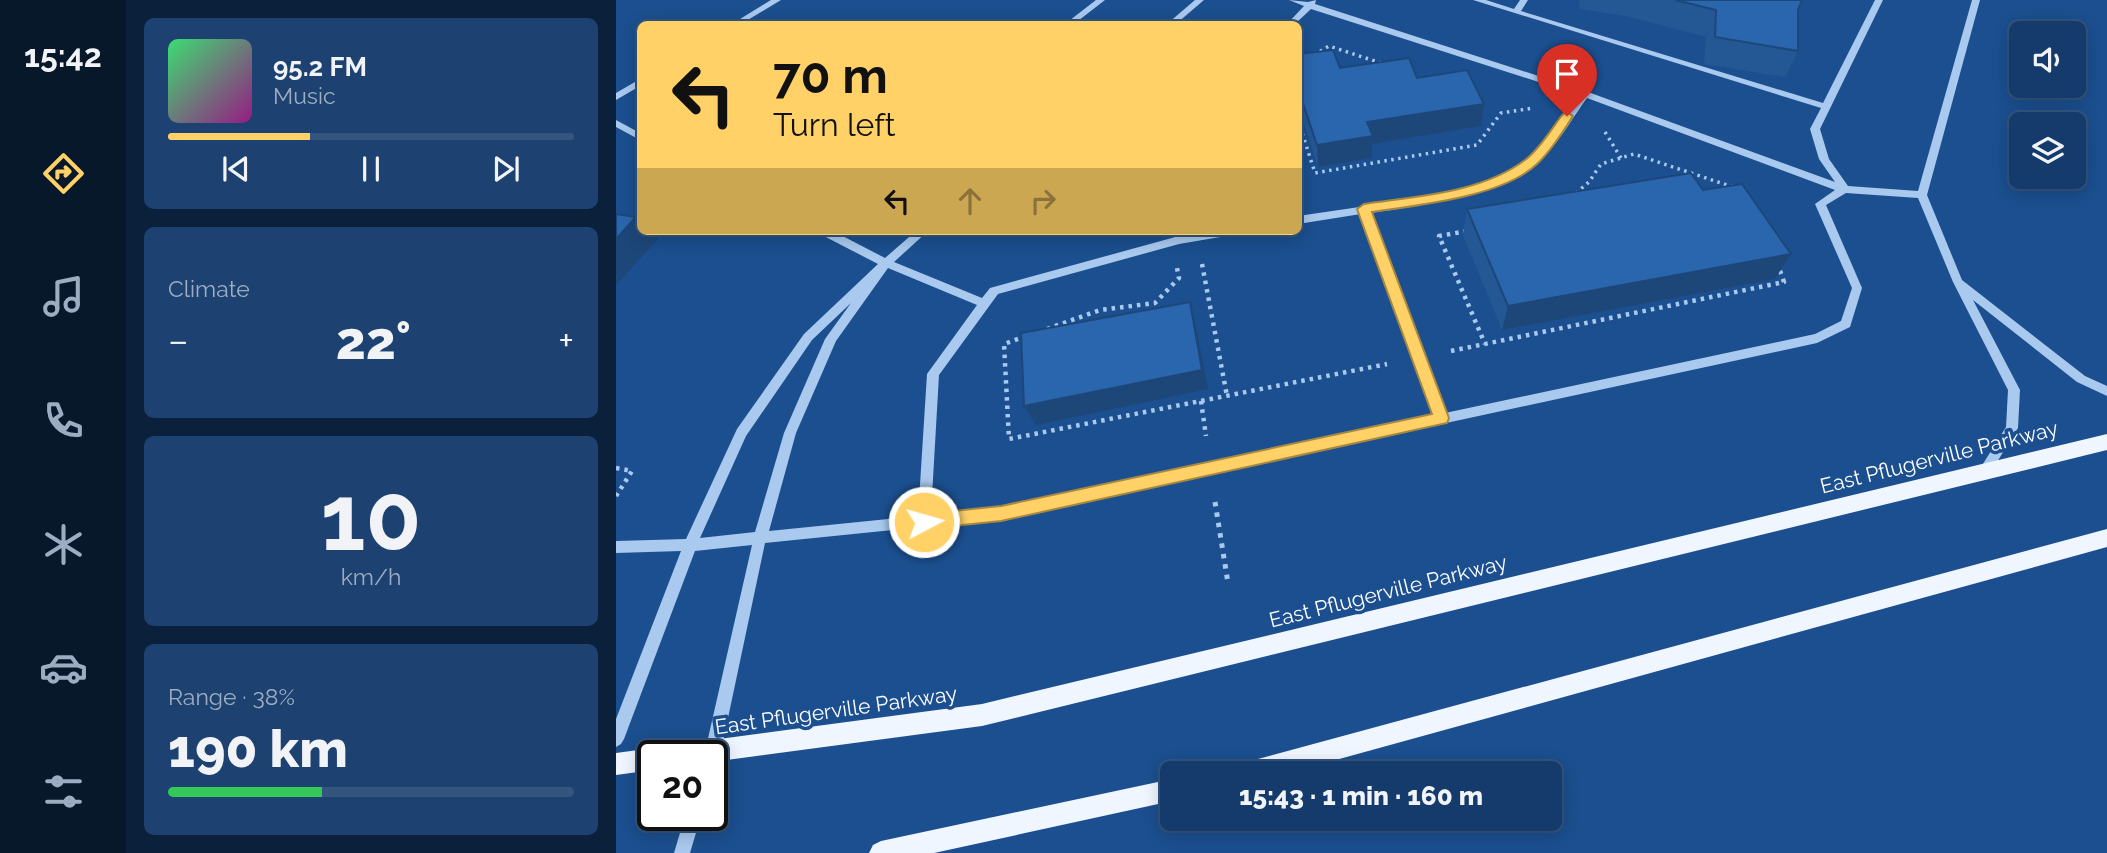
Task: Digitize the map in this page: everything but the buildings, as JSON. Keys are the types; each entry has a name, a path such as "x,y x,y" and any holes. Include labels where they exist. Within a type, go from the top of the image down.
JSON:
{"main road":[{"name":"East Pflugerville Parkway","path":"728,751 982,715 2107,442"},
{"path":"1291,761 2107,538"},
{"path":"616,764 637,761"},
{"path":"881,853 1160,793"}],"lane":[{"path":"741,21 777,0"},
{"path":"1073,21 1101,0"},
{"path":"1175,21 1200,0"},
{"path":"1293,0 1313,3 1585,94 1844,189 1922,195"},
{"path":"1477,0 1826,107"},
{"path":"1516,12 1524,0"},
{"path":"1844,189 1824,159 1815,130 1879,0"},
{"path":"1976,0 1922,195 1958,282 2014,390 2012,428 1985,471"},
{"path":"1294,21 1313,3"},
{"path":"616,97 637,84"},
{"path":"1302,219 1447,195 1503,180 1532,161 1585,94"},
{"path":"616,123 637,135"},
{"path":"616,547 690,545 1001,513 1816,338 1846,324 1857,288 1820,204 1844,189"},
{"path":"1364,209 1441,418"},
{"path":"832,235 886,262 985,304"},
{"path":"616,738 690,545 741,433 808,337 918,235"},
{"path":"924,522 933,374 994,291 1179,240 1208,235"},
{"path":"716,740 760,538 790,433 831,339 886,262"},
{"path":"1958,282 2081,379 2107,391"},
{"path":"682,853 689,831"}],"path":[{"path":"1306,63 1321,48 1329,46 1392,67"},
{"path":"1302,132 1315,173 1477,145 1501,113 1538,108"},
{"path":"1598,125 1609,136 1621,158"},
{"path":"1570,199 1589,182 1601,164 1634,154 1741,190"},
{"path":"1477,229 1439,236 1485,344"},
{"path":"1451,351 1784,282 1774,256"},
{"path":"1200,258 1227,396"},
{"path":"1176,263 1180,278 1155,303 1100,310 1004,344 1009,439 1387,364"},
{"path":"1117,308 1119,318"},
{"path":"1201,401 1206,436"},
{"path":"616,468 632,471 616,496"},
{"path":"1215,502 1228,583"}],"route":[{"path":"924,522 1001,513 1441,418 1364,209 1447,195 1503,180 1532,161 1567,116"}]}
